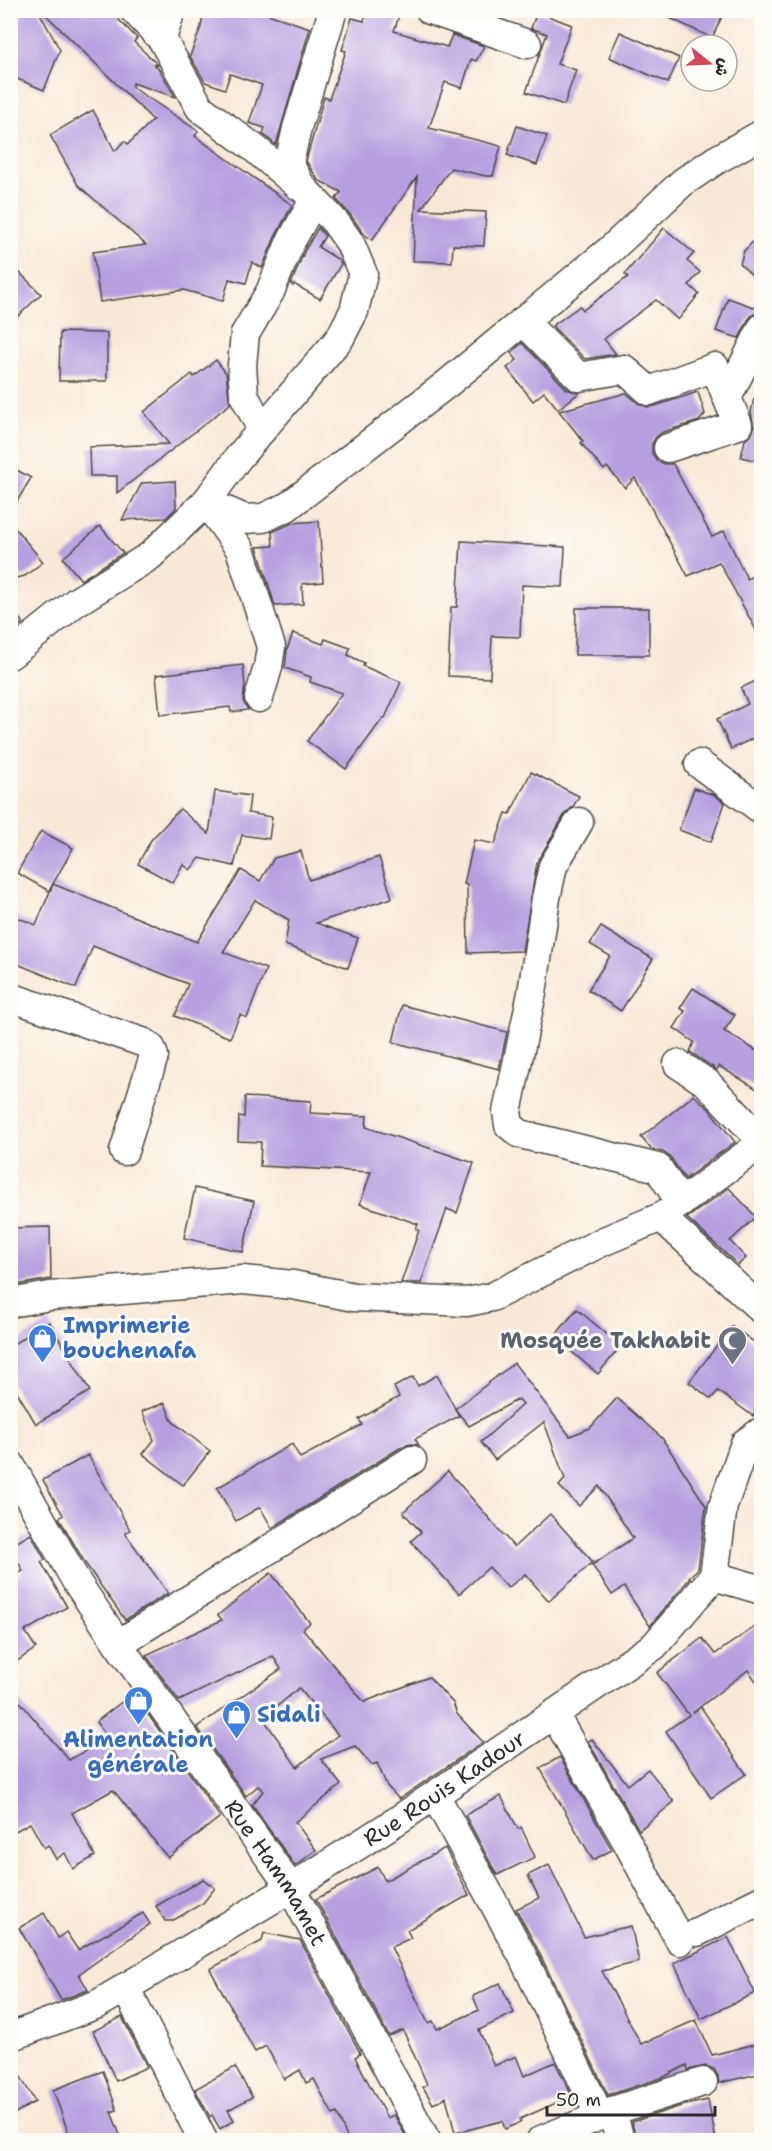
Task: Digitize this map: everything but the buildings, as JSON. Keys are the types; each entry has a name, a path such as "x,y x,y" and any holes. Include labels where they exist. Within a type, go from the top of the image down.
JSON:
{"street":[{"path":"134,10 162,39 200,108 254,148 311,197"},
{"path":"162,39 171,10"},
{"path":"10,655 76,602 150,556 206,502 238,458 340,338 354,311 363,274 350,243 336,223 301,186 289,163 297,128 333,10"},
{"path":"430,10 526,44"},
{"path":"206,502 245,519 262,518 287,507 448,383 610,250 683,182 762,134"},
{"path":"262,430 244,395 242,365 245,334 270,292 311,197"},
{"path":"523,321 579,377 624,369 649,392 715,368 738,425 668,448"},
{"path":"728,396 762,328"},
{"path":"206,502 240,549 272,647 259,698"},
{"path":"699,764 762,810"},
{"path":"579,822 553,866 532,993 507,1112 509,1125 520,1134 658,1168 671,1210 762,1310"},
{"path":"10,997 151,1047 154,1056 124,1151"},
{"path":"10,1303 50,1296 243,1280 292,1285 354,1297 467,1302 492,1297 671,1210 762,1142 708,1083 678,1064"},
{"path":"762,1431 745,1443 723,1506 714,1576 762,1590"},
{"path":"118,1644 412,1460"},
{"name":"Rue Hammamet","path":"10,1464 76,1581 291,1888 426,2140"},
{"name":"Rue Rouis Kadour","path":"10,2037 98,2004 291,1888 435,1795 654,1646 714,1576"},
{"path":"554,1714 627,1842 689,1936 762,1900"},
{"path":"435,1795 522,1953 620,2140"},
{"path":"125,1988 203,2140"},
{"path":"541,2140 606,2113 703,2082"}],"place":[{"name":"Imprimerie bouchenafa","path":"42,1364"},
{"name":"Mosquée Takhabit","path":"732,1366"},
{"name":"Alimentation générale","path":"138,1726"},
{"name":"Sidali","path":"236,1740"}]}
